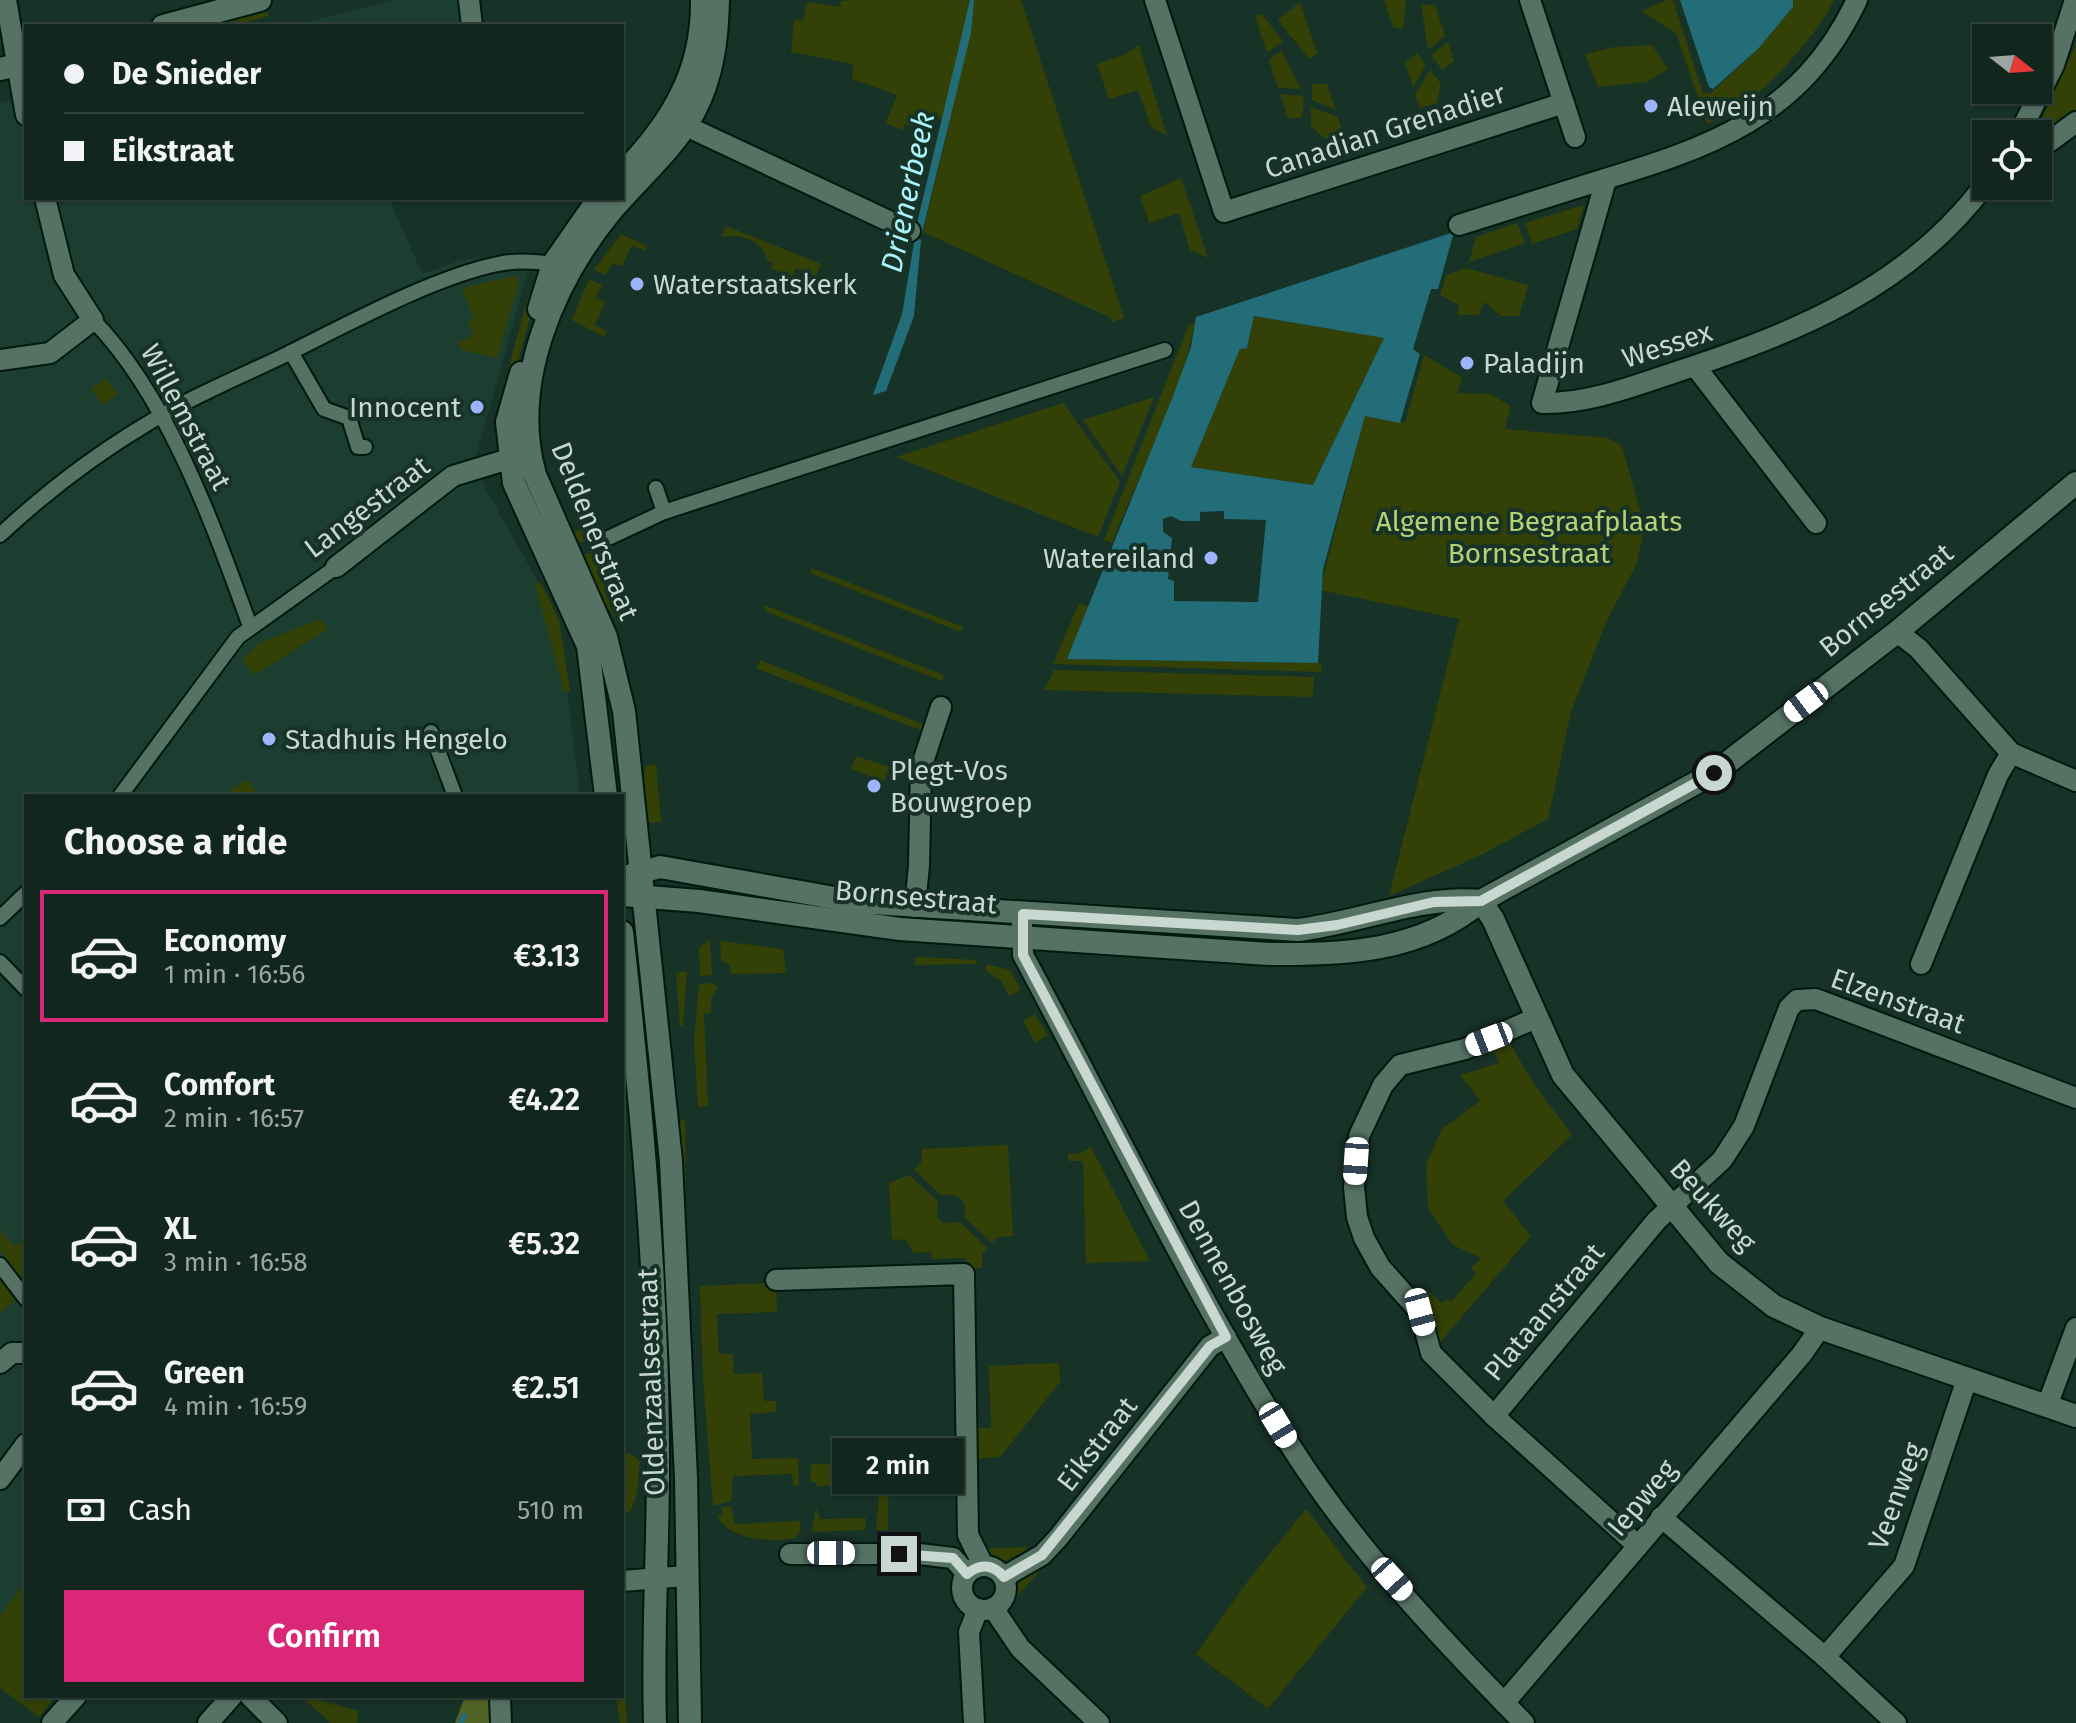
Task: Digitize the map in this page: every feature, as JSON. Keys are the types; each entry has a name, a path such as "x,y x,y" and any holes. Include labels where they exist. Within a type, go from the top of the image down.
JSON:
{"main road":[{"path":"170,24 260,0"},
{"path":"624,172 653,142 682,97 698,54 702,0"},
{"name":"Deldenerstraat","path":"624,198 686,126 706,85 714,56 718,0"},
{"name":"Deldenerstraat","path":"598,200 553,264 507,422 519,456 541,493 606,637 618,677 641,870 633,896"},
{"name":"Deldenerstraat","path":"606,794 588,646 514,483 529,398 554,304 592,235 622,200"},
{"name":"Bornsestraat","path":"633,896 900,929 1022,937 1334,955 1395,945 1459,919 1481,901 1714,773 1897,632 2076,483"},
{"name":"Bornsestraat","path":"641,870 660,867 857,902 1298,930 1337,925 1434,902 1481,901"},
{"path":"624,884 641,870"},
{"name":"Oldenzaalsestraat","path":"633,896 671,1161 686,1478 690,1723"},
{"name":"Beukweg","path":"1481,901 1493,919 1563,1075 1719,1263 1774,1306 1820,1328 2076,1416"},
{"name":"Oldenzaalsestraat","path":"624,949 641,1098 652,1287 658,1446 653,1578 655,1723"}],"street":[{"path":"6,0 14,66 24,107"},
{"path":"469,0 472,24"},
{"name":"Canadian Grenadier","path":"1155,0 1224,212 1564,103"},
{"path":"1530,0 1575,137"},
{"path":"1459,225 1713,143 1767,111 1827,51 1857,0"},
{"path":"2026,120 2054,65 2075,0"},
{"path":"2052,140 2076,122"},
{"path":"686,126 910,231"},
{"name":"Wessex","path":"1606,180 1542,403 1569,404 1779,338 1856,298 1946,228 1972,199"},
{"name":"Willemstraat","path":"45,200 64,275 93,320 112,340 160,416 210,523 250,626"},
{"path":"0,535 49,491 160,416 291,352 468,273 498,264 526,261 553,264"},
{"path":"0,360 50,353 93,320"},
{"path":"602,541 664,512 1165,350"},
{"path":"291,352 324,409 349,418 358,447 365,447"},
{"path":"1695,366 1816,523"},
{"name":"Langestraat","path":"121,794 227,649 250,626 336,567 453,476 519,456"},
{"path":"656,488 664,512"},
{"path":"1897,632 1918,648 2011,753 2076,781"},
{"path":"915,907 920,858 921,768 941,707"},
{"path":"431,732 453,794"},
{"path":"1921,964 1998,775 2011,753"},
{"path":"0,918 24,895"},
{"name":"Dennenbosweg","path":"1023,914 1023,955 1226,1337 1291,1447 1374,1559 1524,1723"},
{"path":"0,962 24,987"},
{"name":"Elzenstraat","path":"1672,1208 1722,1160 1744,1126 1789,1008 1797,1000 1805,998 2076,1098"},
{"path":"1494,1416 1431,1353 1420,1312 1390,1281 1364,1238 1354,1187 1356,1161 1359,1136 1369,1110 1400,1065 1465,1049 1536,1018"},
{"name":"Plataanstraat","path":"1638,1546 1494,1416 1657,1220 1672,1208"},
{"path":"0,1265 24,1297"},
{"path":"776,1280 964,1274 968,1535 975,1570 963,1594 986,1609 1020,1648 1099,1723"},
{"name":"Iepweg","path":"1504,1703 1802,1354 1820,1328"},
{"path":"2047,1406 2076,1328"},
{"name":"Eikstraat","path":"1004,1577 1042,1555 1058,1538 1210,1346 1226,1337"},
{"path":"0,1363 12,1353 24,1353"},
{"name":"Veenweg","path":"1825,1657 1904,1566 1967,1379"},
{"path":"0,1479 24,1447"},
{"path":"1661,1517 1825,1657 1896,1723"},
{"path":"790,1554 919,1554 953,1558 975,1570 998,1570 1004,1577 1006,1592 986,1609 969,1632 974,1723"},
{"path":"624,1581 686,1576"},
{"path":"52,1723 74,1698"},
{"path":"208,1723 230,1698"},
{"path":"252,1698 277,1723"},
{"path":"500,1698 501,1723"}],"shaded area":[{"path":"393,0 477,0 480,24 299,24"},
{"path":"24,97 24,200 390,200 422,274 461,260 533,252 477,453 482,482 559,620 580,794 24,794 24,1618 0,1648 0,103"}],"green space":[{"path":"1021,0 1124,318 1113,322 1109,317 923,232 950,121 922,113 917,128 905,124 903,130 886,123 897,95 852,79 853,64 791,52 794,19 803,20 807,2 840,7 841,1"},
{"path":"1384,0 1406,0 1403,29 1393,27"},
{"path":"1673,0 1703,93 1711,93 1758,49 1793,7 1793,0 1834,0 1816,29 1771,81 1740,108 1707,124 1676,33 1641,11"},
{"path":"1300,2 1317,53 1309,59 1278,20"},
{"path":"1421,4 1435,5 1445,36 1428,50"},
{"path":"267,11 269,16 239,24 216,24"},
{"path":"1262,14 1283,41 1267,53 1255,16"},
{"path":"1448,42 1454,61 1442,70 1431,55"},
{"path":"2076,44 2076,112 2052,129 2052,120 2041,120 2049,104 2052,104 2052,97"},
{"path":"1139,45 1167,136 1151,127 1138,90 1109,99 1097,64 1124,55"},
{"path":"1652,45 1668,69 1647,82 1598,87 1585,54 1614,47"},
{"path":"1281,50 1301,89 1278,88 1269,60"},
{"path":"1417,53 1426,65 1413,87 1405,63"},
{"path":"1430,70 1441,84 1437,103 1420,108 1415,95"},
{"path":"1312,84 1327,84 1336,110 1312,100"},
{"path":"1280,94 1304,96 1302,118 1288,118"},
{"path":"1311,107 1338,117 1343,133 1325,139 1311,126"},
{"path":"1181,178 1208,258 1190,250 1179,213 1149,223 1140,196"},
{"path":"1584,205 1577,229 1532,244 1525,223"},
{"path":"1517,223 1525,243 1469,262 1476,237"},
{"path":"726,226 821,264 816,277 796,268 792,277 771,268 773,261 768,262 756,243 744,237 721,237"},
{"path":"621,234 647,246 645,251 632,245 622,266 612,264 606,275 594,270"},
{"path":"1466,268 1528,285 1519,316 1501,316 1484,302 1479,315 1457,315 1459,305 1440,295 1446,275"},
{"path":"514,276 519,281 497,358 462,350 458,343 473,335 468,321 474,319 462,288"},
{"path":"589,279 602,285 596,298 605,302 595,325 607,331 604,337 572,320"},
{"path":"529,294 536,296 508,398 501,395"},
{"path":"1254,316 1384,338 1313,485 1191,467 1240,349 1247,348"},
{"path":"1196,317 1181,375 1160,432 1112,543 1104,540 1189,324 1193,325"},
{"name":"Algemene Begraafplaats Bornsestraat","path":"1424,355 1462,377 1458,393 1490,394 1511,406 1505,429 1608,438 1622,446 1645,528 1636,565 1606,622 1571,712 1548,819 1481,855 1389,896 1459,619 1320,590 1365,415 1405,423"},
{"path":"106,378 118,394 103,405 91,389"},
{"path":"1154,397 1122,476 1083,420"},
{"path":"1063,403 1120,482 1098,537 896,457"},
{"path":"592,525 599,535 575,545 567,535"},
{"path":"603,548 626,618 618,621 599,597 581,556"},
{"path":"812,568 963,627 961,632 810,573"},
{"path":"540,581 559,620 570,691 564,692 535,584"},
{"path":"1079,603 1088,606 1068,659 1322,663 1321,672 1053,664"},
{"path":"764,605 944,675 942,681 765,611"},
{"path":"321,619 328,629 255,675 242,661 259,643"},
{"path":"760,660 925,725 923,731 757,669"},
{"path":"1054,670 1314,677 1313,697 1044,690"},
{"path":"856,756 890,767 884,781 851,769"},
{"path":"656,764 661,822 649,823 642,798 645,766"},
{"path":"247,780 258,794 231,794 231,790"},
{"path":"710,939 712,975 700,976 699,948"},
{"path":"720,941 783,949 786,973 731,974 730,965 721,960"},
{"path":"915,958 975,960 978,964 915,965"},
{"path":"986,964 1010,970 1021,990 1009,996 1001,981 986,971"},
{"path":"687,971 683,1026 680,1027 676,973"},
{"path":"699,984 718,986 711,998 711,1013 704,1014 708,1106 698,1107 694,1041"},
{"path":"1035,1014 1048,1035 1035,1043 1023,1021"},
{"path":"1508,1040 1536,1087 1572,1135 1503,1201 1531,1236 1436,1347 1426,1289 1442,1303 1447,1299 1451,1302 1476,1273 1471,1268 1481,1258 1453,1245 1428,1209 1426,1164 1442,1129 1480,1101 1460,1075 1499,1063 1492,1047"},
{"path":"685,1120 686,1199 679,1200 677,1152 680,1121"},
{"path":"1008,1145 1013,1236 998,1237 992,1243 964,1217 965,1206 961,1199 953,1195 942,1196 914,1170 921,1163 922,1149"},
{"path":"1091,1147 1150,1261 1086,1263 1083,1161 1068,1161 1068,1153 1079,1154"},
{"path":"909,1175 938,1201 937,1217 943,1223 960,1222 987,1248 982,1254 982,1268 969,1269 966,1258 932,1259 931,1252 914,1253 906,1240 892,1239 889,1183"},
{"path":"1,1230 14,1247 23,1240 24,1281 0,1251"},
{"path":"0,1276 17,1298 0,1313"},
{"path":"768,1283 776,1290 777,1312 717,1314 719,1354 733,1354 734,1374 762,1373 764,1401 776,1401 776,1412 750,1414 752,1459 798,1458 799,1485 793,1486 792,1474 733,1476 731,1501 713,1506 703,1379 700,1286"},
{"path":"1059,1363 1060,1382 1000,1457 978,1459 976,1428 991,1428 989,1366"},
{"path":"629,1453 640,1461 637,1494 630,1512 624,1514 624,1455"},
{"path":"882,1461 889,1461 888,1530 876,1530"},
{"path":"860,1463 860,1470 839,1472 840,1486 816,1486 816,1482 810,1482 811,1464"},
{"path":"731,1506 735,1524 800,1521 801,1530 794,1539 773,1540 740,1535 717,1516 723,1514 721,1508"},
{"path":"816,1507 820,1519 866,1518 865,1530 812,1532"},
{"path":"1306,1509 1367,1587 1268,1709 1196,1654 1247,1582"},
{"path":"1025,1547 1027,1550 1005,1561 986,1557 981,1549"},
{"path":"1036,1567 1038,1573 1012,1602 1018,1579"},
{"path":"24,1584 24,1698 54,1698 39,1717 0,1688 0,1616"},
{"path":"624,1680 627,1723 620,1723 616,1698 624,1698"},
{"path":"311,1698 358,1711 357,1723 331,1723 305,1700"},
{"path":"464,1698 491,1698 492,1723 455,1723"}],"water":[{"path":"970,0 974,0 971,33 922,233 916,230 918,219"},
{"path":"1680,0 1793,0 1793,7 1758,49 1713,89 1709,87"},
{"path":"1454,232 1438,289 1431,289 1413,349 1420,354 1400,423 1365,416 1323,569 1318,663 1067,659 1173,396 1191,347 1196,317","holes":["1254,316 1384,338 1313,485 1191,467 1240,349 1247,348","1224,511 1224,519 1266,520 1258,602 1174,601 1174,581 1168,579 1172,538 1163,532 1163,519 1171,516 1181,521 1200,521 1200,512"]},
{"path":"915,237 921,240 914,316 886,391 873,395 902,314"}],"waterway":[{"name":"Drienerbeek","path":"461,1723 464,1716"}],"place":[{"name":"Aleweijn","path":"1651,106"},
{"name":"Waterstaatskerk","path":"637,284"},
{"name":"Paladijn","path":"1467,363"},
{"name":"Innocent","path":"477,407"},
{"name":"Watereiland","path":"1211,558"},
{"name":"Stadhuis Hengelo","path":"269,739"},
{"name":"Plegt-Vos Bouwgroep","path":"874,786"}],"route":[{"path":"899,1554 953,1558 967,1574 983,1565 991,1566 1004,1577 1042,1555 1210,1346 1226,1337 1023,955 1023,914 1298,930 1337,925 1434,902 1460,899 1481,901 1714,773"}]}
